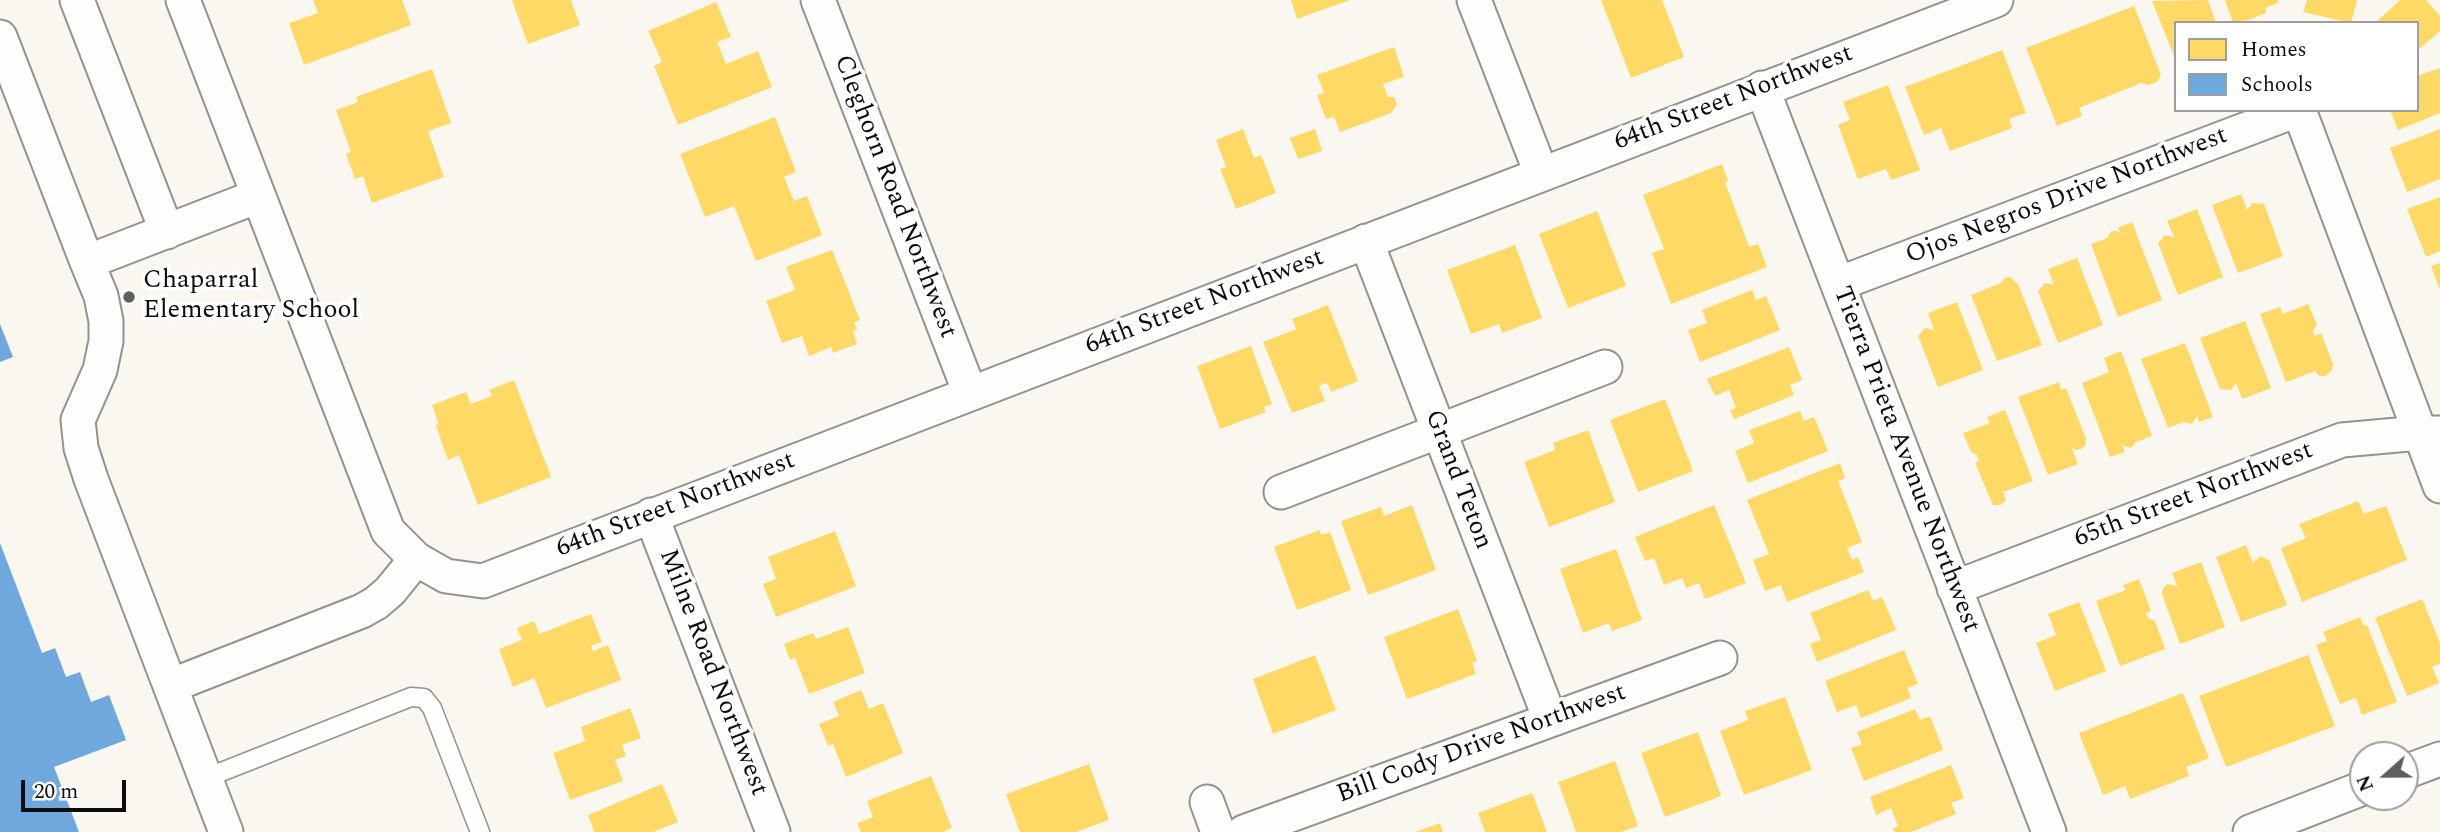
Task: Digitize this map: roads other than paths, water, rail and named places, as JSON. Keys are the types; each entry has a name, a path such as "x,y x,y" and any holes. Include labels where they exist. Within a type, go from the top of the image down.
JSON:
{"street":[{"path":"77,0 167,232"},
{"path":"170,686 362,611 390,591 416,558 388,531 183,0"},
{"name":"Cleghorn Road Northwest","path":"818,0 970,393"},
{"path":"1474,0 1541,173"},
{"name":"64th Street Northwest","path":"416,558 446,576 483,581 1996,0"},
{"path":"0,37 101,296 106,321 106,341 100,370 78,421 81,448 226,832"},
{"name":"Tierra Prieta Avenue Northwest","path":"1762,88 2049,832"},
{"name":"Ojos Negros Drive Northwest","path":"1838,284 2293,112"},
{"path":"2299,112 2430,433 2440,486"},
{"path":"87,262 258,196"},
{"name":"Grand Teton","path":"1366,241 1550,719"},
{"path":"1281,492 1605,367"},
{"name":"65th Street Northwest","path":"1954,588 2342,440 2430,433"},
{"name":"Milne Road Northwest","path":"651,515 773,832"},
{"name":"Bill Cody Drive Northwest","path":"1244,832 1720,659"},
{"path":"2419,767 2440,759"},
{"path":"2250,832 2349,793"}],"lane":[{"path":"206,778 411,697 424,698 432,708 480,832"}],"place":[{"name":"Chaparral Elementary School","path":"129,297"}]}
